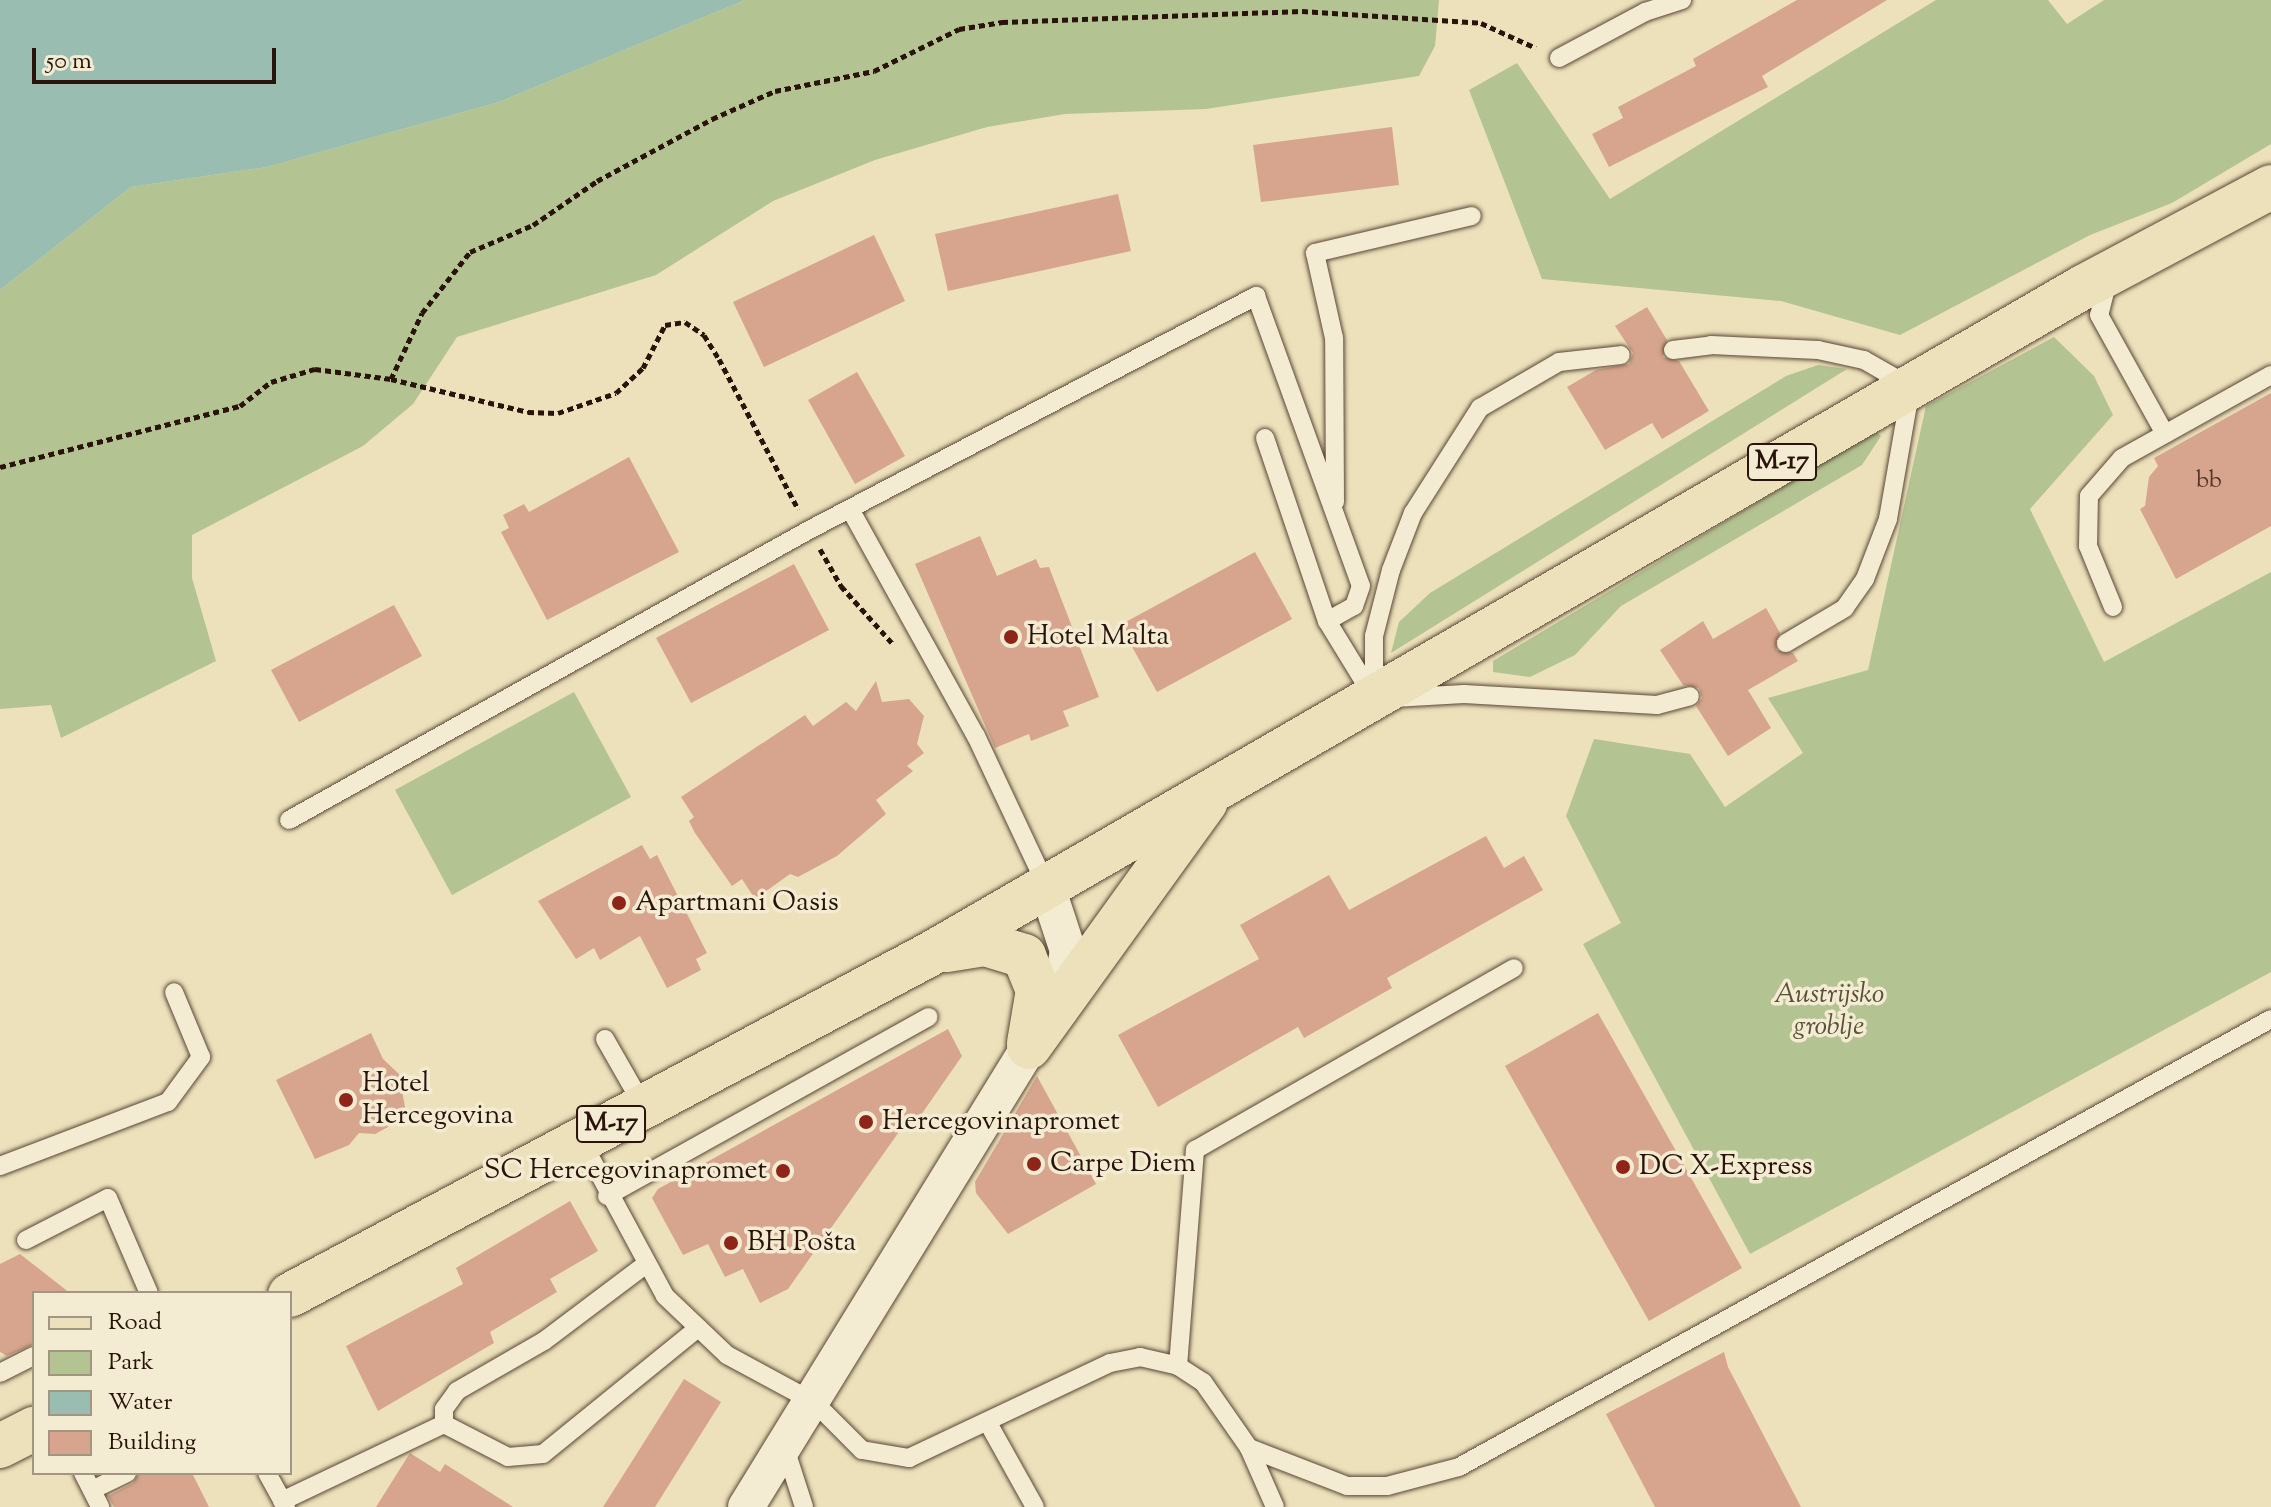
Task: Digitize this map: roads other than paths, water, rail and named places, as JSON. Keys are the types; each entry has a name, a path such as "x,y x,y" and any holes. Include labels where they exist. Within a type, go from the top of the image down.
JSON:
{"main road":[{"name":"M-17","path":"292,1294 932,953 2112,271 2191,229 2260,198 2271,174"},
{"path":"1029,1047 1215,790"},
{"path":"932,953 985,944 1024,956 1038,990 1029,1047"}],"street":[{"path":"746,1507 814,1402 1029,1047 1064,975 1068,951 1047,887"}],"lane":[{"path":"1559,58 1645,12 1682,0"},
{"path":"1336,517 1334,338 1315,253 1472,216"},
{"path":"2099,315 2112,271"},
{"path":"289,820 809,530 1256,296 1361,586 1354,606 1327,621"},
{"path":"2051,306 2079,307 2099,315 2165,434"},
{"path":"1673,350 1711,345 1818,350 1864,360 1911,387 1888,519 1865,579 1845,608 1786,643"},
{"path":"1374,698 1374,636 1391,570 1413,513 1480,408 1559,362 1621,355"},
{"path":"2113,607 2088,546 2089,496 2122,458 2271,375"},
{"path":"1265,438 1327,621 1374,698"},
{"path":"850,509 976,736 1047,887"},
{"path":"1374,698 1464,694 1657,705 1690,696"},
{"path":"1178,1366 1195,1150 1514,968"},
{"path":"0,1166 168,1102 201,1057 174,992"},
{"path":"607,1196 929,1017"},
{"path":"1249,1448 1347,1486 1387,1486 1459,1467 2271,1019"},
{"path":"605,1039 644,1107"},
{"path":"581,1140 607,1196 665,1296 727,1355 814,1402 862,1450 909,1458 1110,1363 1140,1357 1178,1366 1203,1382 1249,1448 1275,1507"},
{"path":"26,1240 108,1198 148,1291"},
{"path":"444,1424 444,1409 457,1391 544,1341 646,1264"},
{"path":"444,1424 508,1457 543,1454 698,1328"},
{"path":"0,1373 32,1357"},
{"path":"988,1423 1035,1507"},
{"path":"268,1475 284,1504 444,1424"},
{"path":"785,1448 804,1507"},
{"path":"84,1475 96,1499 125,1475"}],"water":[{"path":"0,0 745,0 499,102 267,167 131,187 0,290"}],"place":[{"name":"Hotel Malta","path":"1011,637"},
{"name":"Apartmani Oasis","path":"619,903"},
{"name":"Hotel Hercegovina","path":"346,1100"},
{"name":"Hercegovinapromet","path":"866,1122"},
{"name":"Carpe Diem","path":"1034,1164"},
{"name":"DC X-Express","path":"1623,1167"},
{"name":"SC Hercegovinapromet","path":"783,1171"},
{"name":"BH Pošta","path":"731,1243"}],"park label":[{"name":"Austrijsko groblje","path":"1829,1011"}]}
